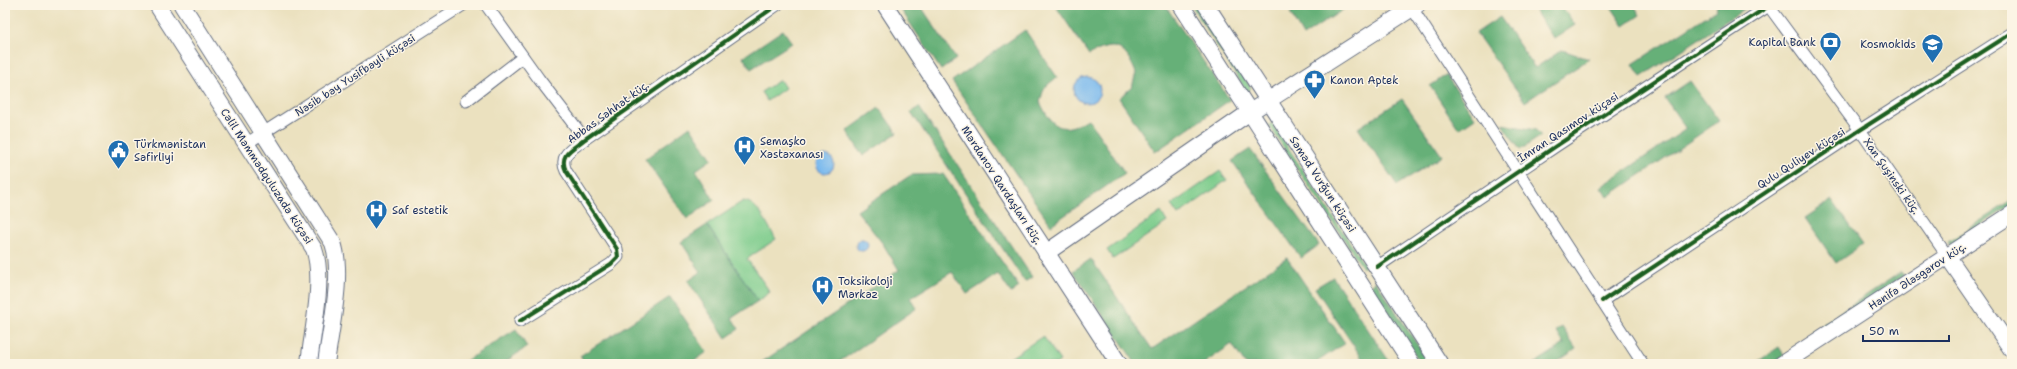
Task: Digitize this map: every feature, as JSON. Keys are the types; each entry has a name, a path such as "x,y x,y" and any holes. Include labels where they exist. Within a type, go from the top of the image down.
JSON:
{"main road":[{"name":"Cəlil Məmmədquluzadə küçəsi","path":"157,5 301,228 318,259 318,283 309,364"},
{"name":"Cəlil Məmmədquluzadə küçəsi","path":"182,5 333,243 337,258 336,286 326,364"},
{"name":"Mərdanov Qardaşları küç.","path":"885,5 1119,364"},
{"name":"Səməd Vurğun küçəsi","path":"1181,5 1412,364"},
{"name":"Səməd Vurğun küçəsi","path":"1206,5 1440,364"},
{"path":"1046,253 1250,112 1413,6"},
{"name":"Hənifə Ələsgərov küç.","path":"1782,364 2012,214"},
{"name":"Xan Şuşinski küç.","path":"1948,257 2012,350"},
{"path":"318,259 337,258"},
{"path":"1358,280 1377,267"}],"street":[{"name":"Nəsib bəy Yusifbəyli küçəsi","path":"246,144 463,5"},
{"path":"486,5 585,139"},
{"name":"Abbas Səhhət küç.","path":"520,321 611,264 618,257 617,249 562,163 564,156 585,139 777,5"},
{"name":"Xan Şuşinski küç.","path":"1769,5 1860,130 1948,257"},
{"name":"İmran Qasımov küçəsi","path":"1377,267 1519,170 1769,5"},
{"path":"1413,6 1643,364"},
{"name":"Qulu Quliyev küçəsi","path":"1602,301 1860,130 2012,33"},
{"path":"466,101 523,57"}],"green space":[{"path":"898,5 920,5 956,59 941,70"},
{"path":"1061,5 1165,5 1230,100 1155,152 1119,98 1132,87 1136,73 1128,57 1123,51 1112,47 1098,50 1089,55 1057,8"},
{"path":"1191,5 1197,5 1251,88 1247,92"},
{"path":"1301,5 1350,5 1303,36 1290,13"},
{"path":"1531,5 1561,5 1575,25 1554,39"},
{"path":"1610,5 1634,5 1640,15 1624,26"},
{"path":"1717,5 1745,5 1746,8 1641,77 1633,64 1716,10"},
{"path":"1500,17 1535,68 1562,50 1589,59 1525,102 1476,33"},
{"path":"783,30 792,43 751,69 743,57"},
{"path":"1025,30 1057,77 1044,88 1040,102 1044,111 1054,123 1065,128 1079,124 1088,119 1125,173 1051,225 952,81"},
{"path":"1446,75 1475,118 1459,129 1430,86"},
{"path":"780,80 785,88 767,101 761,92"},
{"path":"1690,81 1719,121 1608,197 1601,187 1686,129 1665,98"},
{"path":"1402,99 1442,156 1397,185 1358,128"},
{"path":"919,107 1032,277 1025,282 911,112"},
{"path":"879,108 897,133 863,156 847,131"},
{"path":"1272,123 1365,266 1363,268 1269,125"},
{"path":"1502,124 1536,130 1541,136 1520,150"},
{"path":"690,126 712,159 696,170 714,200 687,219 645,159"},
{"path":"1250,149 1319,245 1301,258 1232,161"},
{"path":"1220,171 1227,180 1178,215 1171,205"},
{"path":"943,174 1019,287 1011,293 998,274 967,294 952,272 910,298 917,308 836,364 759,364 899,270 883,244 857,211 911,175"},
{"path":"1832,200 1863,244 1836,263 1805,218"},
{"path":"2012,200 2012,205 1950,245 1948,242"},
{"path":"743,201 749,202 758,210 776,239 747,259 770,292 758,301 707,225"},
{"path":"1161,212 1167,222 1113,259 1107,250"},
{"path":"707,225 758,301 732,318 739,329 726,338 688,281 701,272 681,242"},
{"path":"1287,258 1345,343 1314,364 1245,364 1232,344 1203,364 1136,364 1073,271 1091,259 1152,349"},
{"path":"1901,272 1904,276 1814,336 1811,332"},
{"path":"1333,277 1391,364 1366,364 1315,288"},
{"path":"1376,281 1430,364 1421,364 1370,285"},
{"path":"670,297 707,352 690,364 585,364 580,356"},
{"path":"1562,327 1576,349 1554,364 1534,364 1564,344 1556,331"},
{"path":"516,329 527,347 502,364 461,364"},
{"path":"1043,336 1060,361 1056,364 1001,364"},
{"path":"1779,347 1784,355 1771,364 1754,364"}],"water":[{"path":"1087,77 1096,81 1100,90 1096,99 1087,103 1078,99 1074,90 1078,81"},
{"path":"825,155 831,158 834,164 831,170 825,173 819,170 816,164 819,158"},
{"path":"860,239 864,239 868,245 864,251 860,251 856,247 856,243"}],"cycle path":[{"path":"520,321 611,264 618,257 617,249 566,171 564,160 568,152 777,5"},
{"path":"1377,267 1556,146 1770,5"},
{"path":"1602,301 1860,130 2012,33"}],"place":[{"name":"Kapital Bank","path":"1831,62"},
{"name":"Kosmokids","path":"1932,64"},
{"name":"Kanon Aptek","path":"1314,100"},
{"name":"Semaşko Xəstəxanası","path":"744,166"},
{"name":"Türkmənistan Səfirliyi","path":"119,170"},
{"name":"Saf estetik","path":"376,230"},
{"name":"Toksikoloji Mərkəz","path":"823,306"}]}
